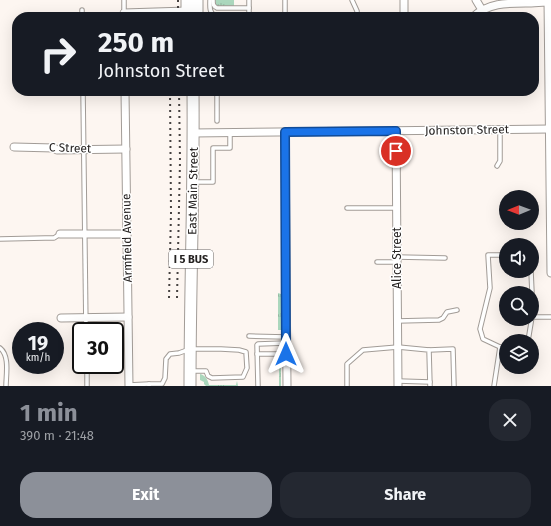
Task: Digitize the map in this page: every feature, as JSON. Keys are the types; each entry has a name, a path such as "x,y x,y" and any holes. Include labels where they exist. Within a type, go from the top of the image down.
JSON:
{"main road":[{"path":"197,0 197,12"},
{"name":"East Main Street","path":"190,386 193,96"}],"street":[{"path":"404,0 404,12"},
{"path":"476,0 482,10"},
{"path":"479,12 488,7 504,3 549,2 551,273"},
{"path":"156,12 187,9"},
{"name":"Armfield Avenue","path":"125,96 129,385"},
{"name":"Johnston Street","path":"193,133 550,129"},
{"name":"Alice Street","path":"396,131 397,259 394,280 394,297 397,321 398,384"},
{"path":"285,132 287,386"},
{"name":"C Street","path":"14,147 54,148 57,150 126,149"},
{"path":"60,234 127,234"},
{"path":"61,318 128,317"}],"lane":[{"path":"124,0 124,12"},
{"path":"210,0 210,12"},
{"path":"213,0 215,7 217,8 249,8"},
{"path":"249,0 249,12"},
{"path":"285,0 285,12"},
{"path":"352,0 357,12"},
{"path":"83,96 86,322"},
{"path":"217,96 217,121"},
{"path":"497,166 500,161 500,130"},
{"path":"193,182 213,182 213,148 230,148 230,132"},
{"path":"347,208 397,208"},
{"path":"0,239 54,238 60,234"},
{"path":"499,255 488,255 490,288 480,329 482,339 499,347"},
{"path":"377,262 397,259 445,258"},
{"path":"397,321 439,320 443,318 447,312 457,310"},
{"path":"539,317 551,317"},
{"path":"249,336 286,340"},
{"path":"258,386 258,344 286,340"},
{"path":"347,386 347,364 364,350 398,347 429,350 453,349 454,386"},
{"path":"0,348 5,355 6,386"},
{"path":"129,385 162,384 165,378 166,359 170,354 190,350 221,349 246,352 247,368 244,377 212,378 208,376 206,371 190,371"},
{"path":"398,384 430,384 429,350"},
{"path":"257,354 286,354"},
{"path":"494,386 499,354"},
{"path":"87,374 87,386"}],"green space":[{"path":"215,0 234,0 234,6 218,6 216,5"},
{"path":"278,293 281,294 281,330 278,330"},
{"path":"279,357 281,357 281,386 279,386"},
{"path":"200,374 206,378 209,385 236,385 237,381 238,386 206,386 204,382 200,380"}],"railway":[{"path":"178,0 178,12"},
{"path":"169,298 171,213 170,96"},
{"path":"177,298 180,161 179,96"}],"route":[{"path":"286,354 285,132 396,131 396,151"}]}
